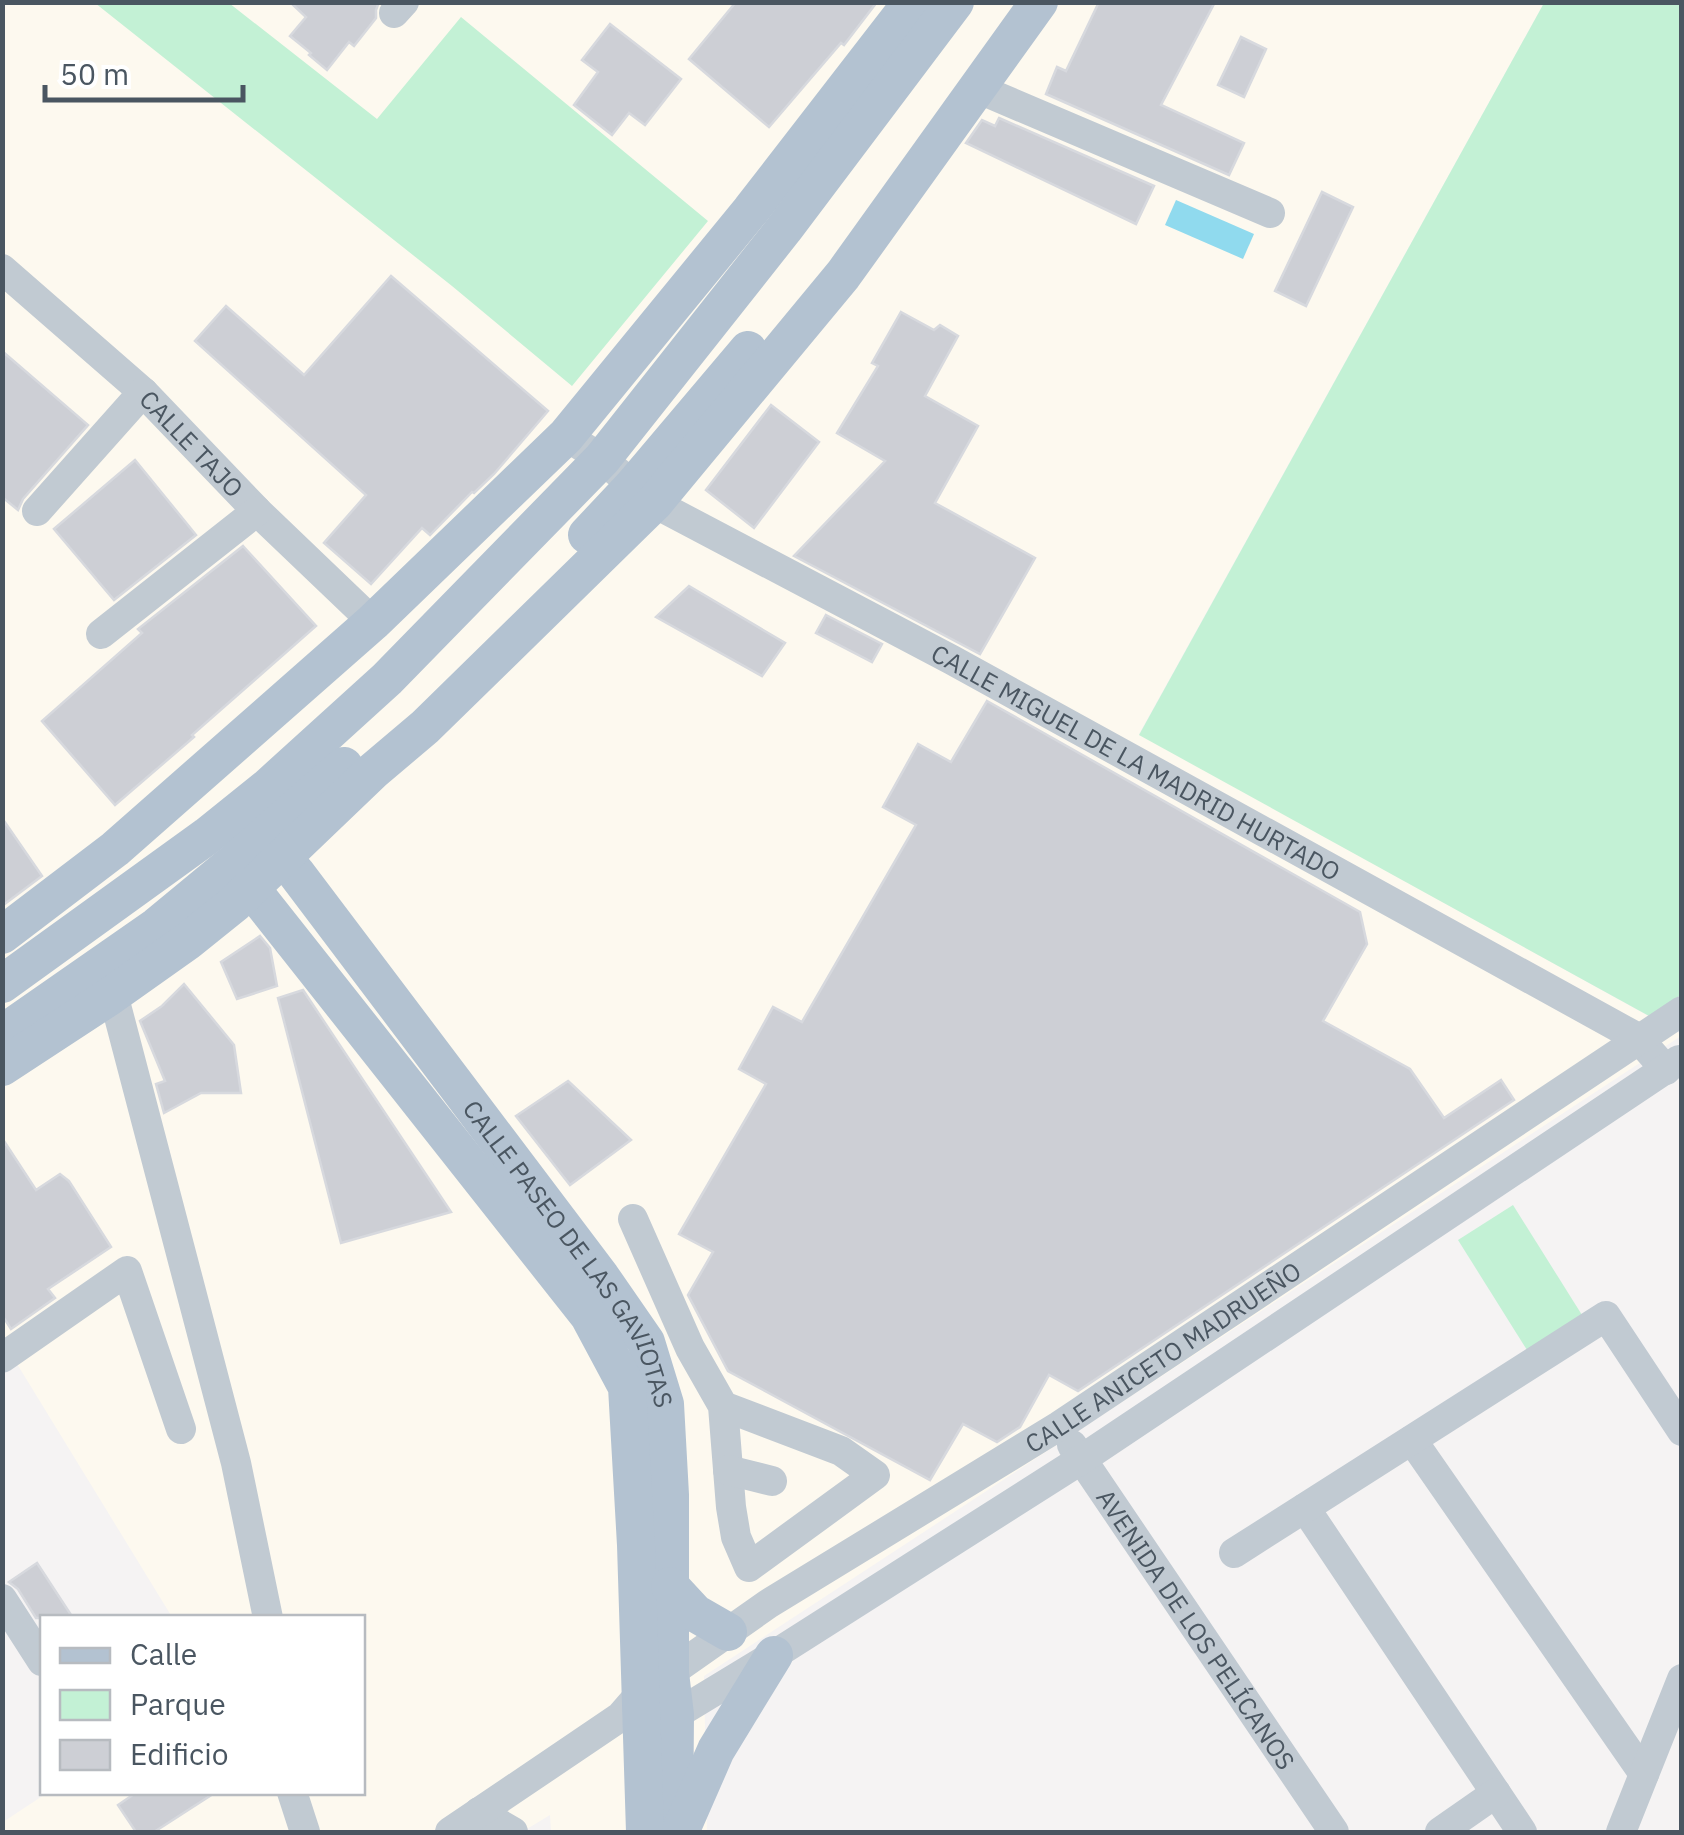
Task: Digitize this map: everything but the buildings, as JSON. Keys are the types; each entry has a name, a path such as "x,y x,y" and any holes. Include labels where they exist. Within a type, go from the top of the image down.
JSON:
{"main road":[{"path":"2,936 114,850 174,798 566,436 912,2"},
{"path":"2,1067 188,941 242,875 263,835 387,679 602,459 784,229 954,2"},
{"path":"643,494 956,87 1013,2"},
{"path":"979,89 1023,2"},
{"path":"2,983 207,836 263,835 373,771 425,727 844,275 1039,2"},
{"name":"CALLE PASEO DE LAS GAVIOTAS","path":"205,770 296,873 646,1342 665,1404 670,1495 670,1586 649,1705"},
{"name":"CALLE PASEO DE LAS GAVIOTAS","path":"174,798 242,875 589,1316 627,1387 655,1832"},
{"path":"2,983 114,850"},
{"path":"2,1034 158,926 242,875"},
{"path":"670,1586 695,1613 728,1632"},
{"path":"655,1832 716,1750 774,1655"}],"street":[{"path":"2,920 107,838 367,616 554,428 892,2"},
{"path":"979,89 1270,212"},
{"name":"CALLE TAJO","path":"2,269 143,392 257,511 367,616"},
{"path":"37,512 143,392"},
{"name":"CALLE MIGUEL DE LA MADRID HURTADO","path":"566,436 602,459 643,494 1638,1038 1674,1064"},
{"path":"102,634 257,511"},
{"path":"109,997 116,1009 236,1464 267,1615"},
{"name":"CALLE ANICETO MADRUEÑO","path":"649,1705 728,1632 768,1604 1059,1426 1682,1010"},
{"name":"CALLE ANICETO MADRUEÑO","path":"649,1705 774,1655 1082,1459 1674,1064"},
{"path":"634,1218 690,1348 723,1406 736,1537 768,1604"},
{"path":"2,1358 127,1271 181,1429"},
{"path":"1234,1553 1606,1316 1682,1431"},
{"path":"723,1406 841,1451 875,1475 749,1567"},
{"name":"AVENIDA DE LOS PELÍCANOS","path":"1059,1426 1334,1832"},
{"path":"1412,1440 1644,1774"},
{"path":"728,1470 772,1481"},
{"path":"1305,1508 1522,1832"},
{"path":"2,1599 40,1658"},
{"path":"1621,1832 1682,1679"},
{"path":"450,1832 649,1705"},
{"path":"1440,1832 1496,1793"},
{"path":"293,1795 305,1832"},
{"path":"479,1812 514,1832"}],"shaded area":[{"path":"3,3 1544,3 1139,734 1681,1036 704,1676 707,1832 551,1832 550,1815 522,1832 3,1832 3,1822 44,1795 365,1795 365,1615 171,1615 3,1341"}],"green space":[{"path":"95,3 229,3 377,119 461,17 708,221 572,386"},
{"path":"1544,3 1681,3 1681,995 1649,1016 1139,735"},
{"path":"1513,1205 1582,1315 1527,1350 1458,1240"}],"water":[{"path":"1176,200 1254,234 1243,259 1165,225"}]}
